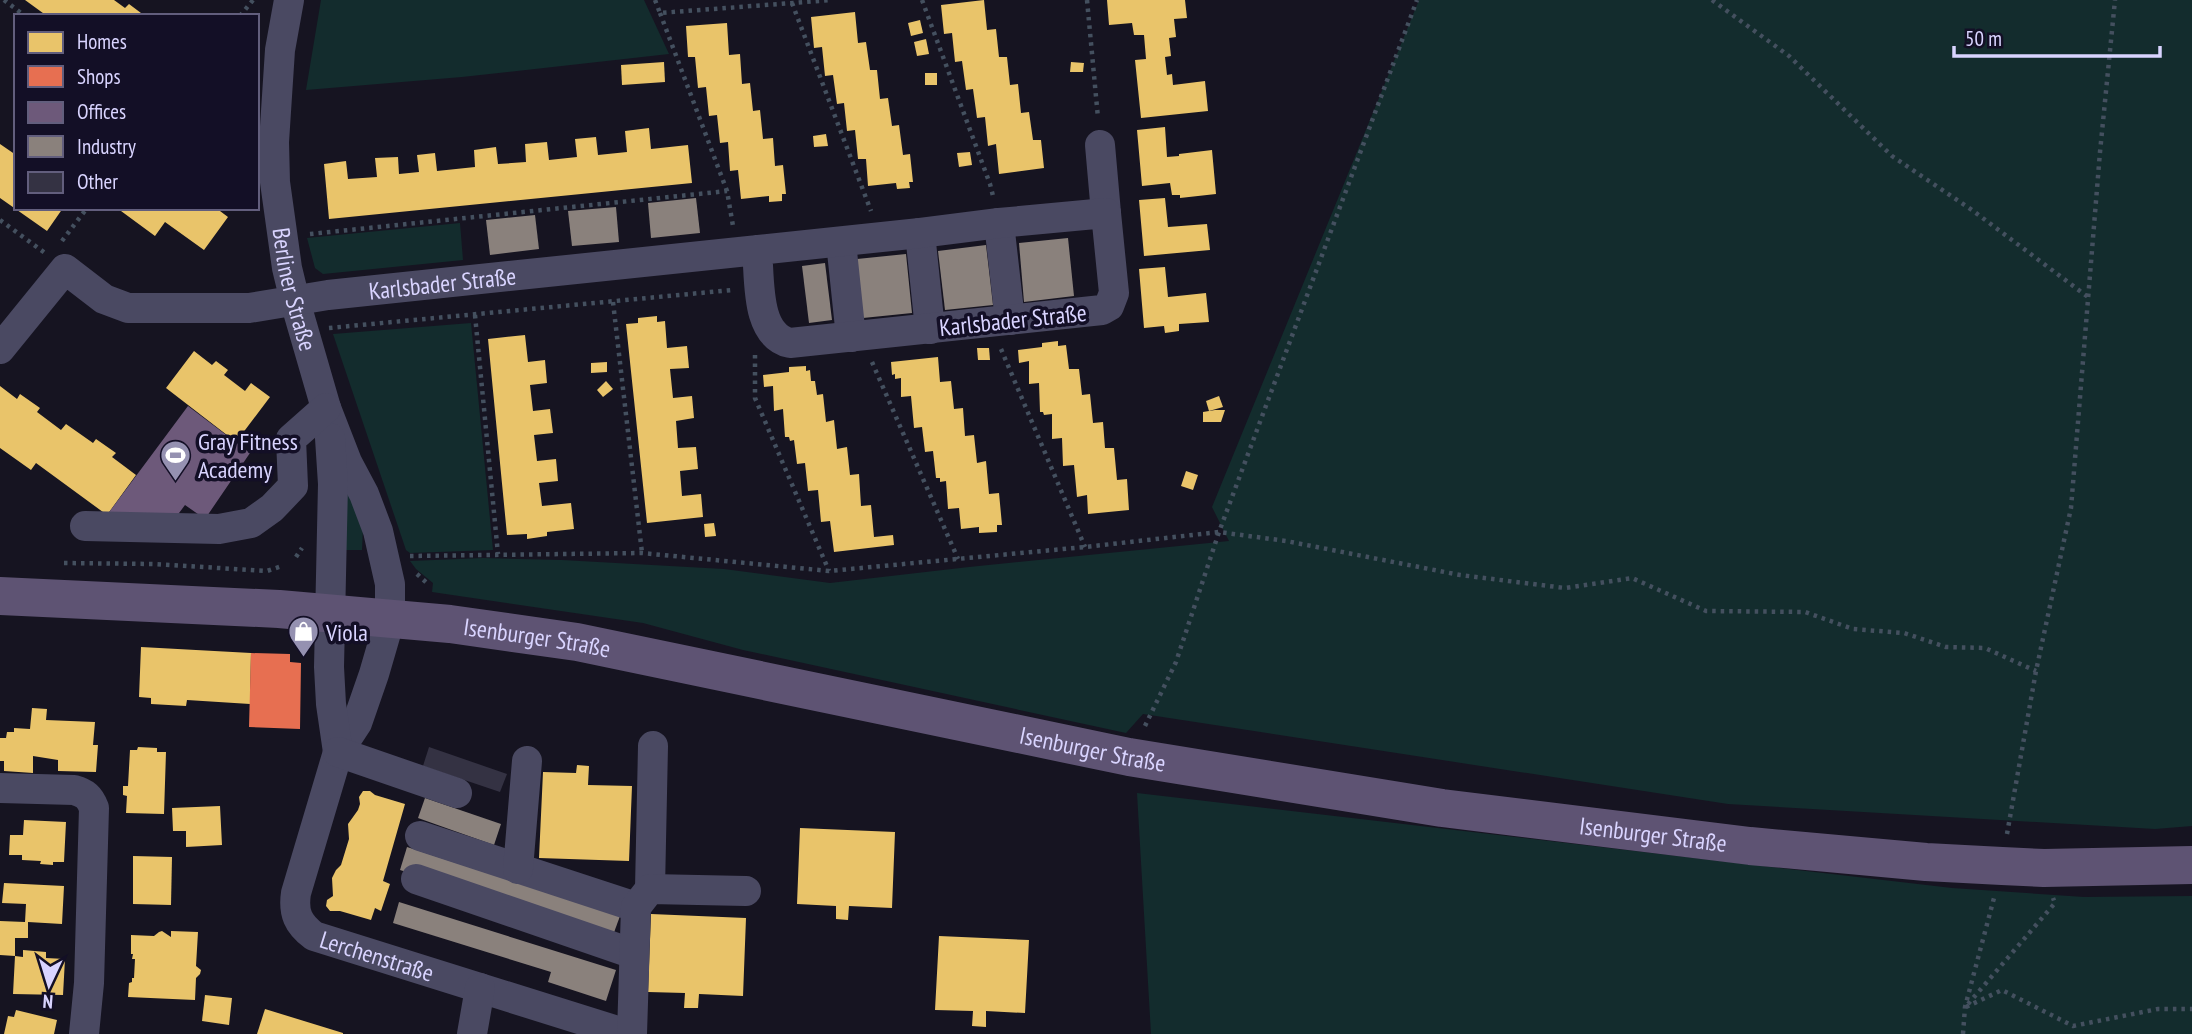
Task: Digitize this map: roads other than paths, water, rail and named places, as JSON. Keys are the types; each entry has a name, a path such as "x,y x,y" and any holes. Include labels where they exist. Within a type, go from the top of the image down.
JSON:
{"main road":[{"name":"Isenburger Straße","path":"0,596 279,608 450,624 577,642 1129,757 1455,809 1749,846 1926,862 2044,868 2192,864"}],"street":[{"name":"Berliner Straße","path":"289,0 280,50 274,142 275,182 282,237 298,311 327,408 378,531 390,584 390,619"},
{"path":"1100,145 1106,213"},
{"name":"Karlsbader Straße","path":"0,349 65,269 104,299 128,307 298,311 328,295 1106,213 1114,293 1108,306 1102,310 790,343 781,341 765,325 761,288 746,251"},
{"path":"999,223 1000,321"},
{"path":"919,233 930,329"},
{"path":"841,242 856,336"},
{"name":"Berliner Straße","path":"327,408 332,473 330,613"},
{"path":"85,526 219,530 251,523 272,508 293,486 291,439 327,408"},
{"name":"Lerchenstraße","path":"330,613 331,704 338,752"},
{"name":"Lerchenstraße","path":"390,619 358,723 338,752 296,893 294,907 303,928 314,936 630,1034"},
{"path":"630,1034 634,954 643,898 653,746"},
{"path":"338,752 457,793"},
{"path":"518,869 527,761"},
{"path":"0,788 74,790 85,793 91,800 95,827 89,983 84,1034"},
{"path":"420,836 518,869 643,898 746,891"},
{"path":"416,879 634,954"},
{"path":"472,1034 480,988"}],"place":[{"name":"Gray Fitness Academy","path":"175,482"},
{"name":"Viola","path":"303,659"}]}
